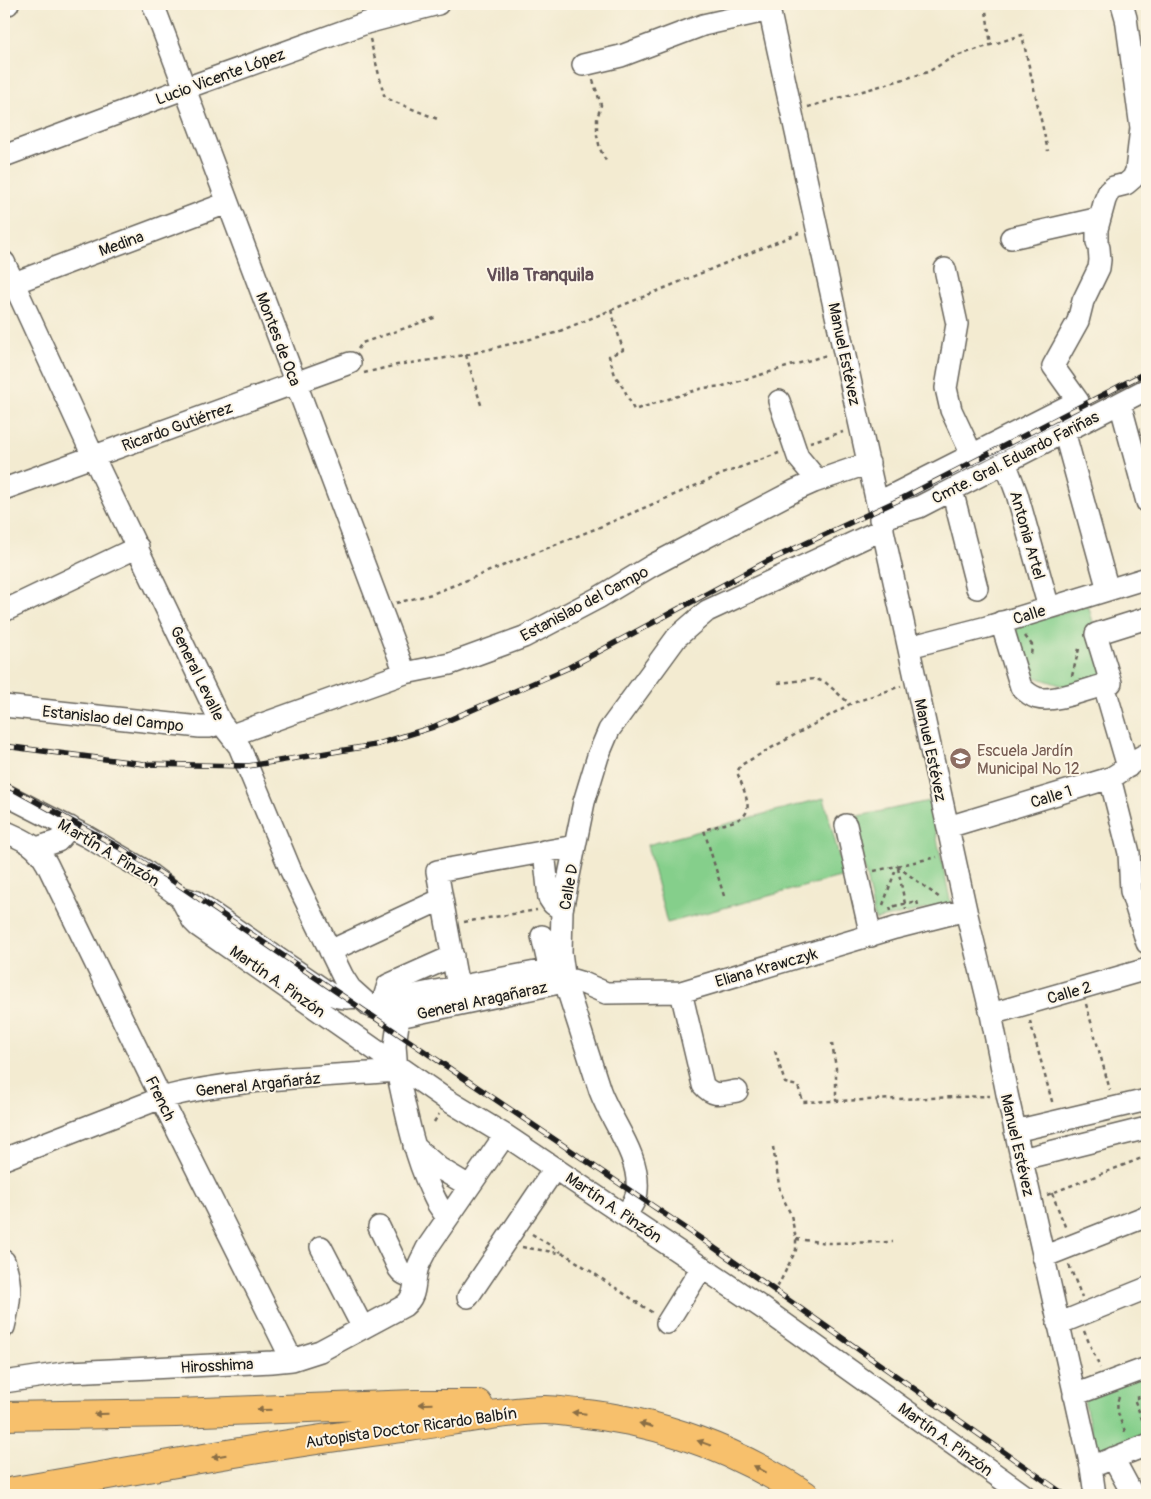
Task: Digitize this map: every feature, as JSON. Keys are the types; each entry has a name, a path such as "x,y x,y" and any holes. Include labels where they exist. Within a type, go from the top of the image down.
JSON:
{"highway":[{"path":"4,1416 185,1413 423,1404 509,1405 544,1410"},
{"name":"Autopista Doctor Ricardo Balbín","path":"4,1493 337,1436 468,1418 544,1410 614,1416 703,1442 762,1469 805,1495"}],"street":[{"path":"4,5 8,4"},
{"name":"Montes de Oca","path":"153,4 406,674"},
{"name":"Lucio Vicente López","path":"4,156 366,23 438,4"},
{"path":"880,517 972,455 1081,411 1053,366 1078,321 1083,301 1099,268 1097,229 1109,191 1114,187 1126,184 1133,178 1139,148 1141,128 1138,102 1126,18 1122,4"},
{"path":"586,65 621,56 704,25 769,7"},
{"name":"Manuel Estévez","path":"769,7 910,647 948,827 962,911 991,1014 1015,1131 1091,1467 1095,1495"},
{"name":"Medina","path":"14,283 228,203"},
{"path":"1011,238 1100,218"},
{"name":"General Levalle","path":"4,262 93,456 226,729 248,766 280,848 330,951 350,988 358,996 380,1005 399,1017"},
{"path":"945,269 957,324 946,388 951,410 972,455"},
{"name":"Ricardo Gutiérrez","path":"4,489 350,363"},
{"name":"Cmte. Gral. Eduardo Fariñas","path":"880,517 909,511 1064,431 1081,411 1120,403 1147,389"},
{"path":"779,401 798,457 818,480"},
{"path":"1120,403 1147,502"},
{"path":"1064,431 1108,590"},
{"name":"Antonia Artel","path":"1005,462 1018,494 1049,608"},
{"name":"Estanislao del Campo","path":"4,706 226,729 406,674 450,664 524,637 598,598 653,565 818,480 869,463"},
{"path":"952,490 977,588"},
{"name":"Calle D","path":"626,1216 638,1190 633,1164 627,1146 606,1108 565,982 557,906 575,846 584,802 598,756 609,730 677,637 707,611 880,517"},
{"path":"4,611 138,547"},
{"name":"Calle","path":"910,647 1147,578"},
{"path":"1001,622 1022,687 1028,694 1049,700 1111,683 1096,634 1147,618"},
{"path":"1104,685 1119,773 1129,853 1131,891 1147,943"},
{"name":"Calle 1","path":"948,827 1119,773 1147,754"},
{"name":"M.artín A. Pinzón","path":"4,794 70,827 144,870 180,897 192,921 198,926"},
{"path":"846,825 871,936"},
{"path":"4,831 31,844 58,841 70,827"},
{"name":"French","path":"31,844 48,864 161,1098 292,1360"},
{"path":"458,987 437,871 575,846"},
{"path":"544,852 557,906"},
{"path":"180,897 194,901 327,992 338,998 358,996"},
{"path":"330,951 442,899"},
{"name":"Eliana Krawczyk","path":"565,982 573,980 606,993 681,992 909,924 962,911"},
{"name":"Martín A. Pinzón","path":"198,926 396,1067 505,1135 764,1309 1024,1495"},
{"path":"380,1005 458,987 546,970 548,967 542,936"},
{"path":"380,1005 388,985 453,956"},
{"name":"Calle 2","path":"991,1014 1147,969"},
{"name":"General Aragañaraz","path":"399,1017 565,982"},
{"path":"681,992 703,1085 708,1092 714,1094 737,1090"},
{"path":"399,1017 396,1032 396,1067 414,1146 424,1175 441,1211 448,1218"},
{"name":"General Argañaráz","path":"4,1159 161,1098 185,1092 227,1085 396,1067"},
{"path":"1015,1131 1147,1100"},
{"path":"1022,1159 1147,1128"},
{"path":"415,1285 418,1268 427,1248 505,1135"},
{"path":"414,1146 439,1168 469,1186"},
{"path":"468,1297 555,1168"},
{"path":"1043,1257 1147,1216"},
{"path":"379,1227 399,1269 415,1285"},
{"path":"321,1247 363,1328"},
{"path":"4,1261 10,1286 9,1305 4,1327"},
{"path":"667,1323 702,1267"},
{"name":"Hirosshima","path":"4,1382 70,1372 292,1360 320,1351 404,1306 411,1300 415,1285"},
{"path":"1058,1324 1147,1288"},
{"path":"1074,1395 1114,1389 1147,1368"},
{"path":"1091,1467 1113,1458 1138,1443"},
{"path":"1113,1458 1133,1495"}],"path":[{"path":"985,4 992,45"},
{"path":"366,23 384,96 440,120"},
{"path":"792,112 928,72 953,57 1022,35 1048,151"},
{"path":"586,65 601,105 597,119 597,135 606,161"},
{"path":"437,317 362,343 350,363 362,373 397,365 466,355 555,333 817,226"},
{"path":"611,310 623,350 609,356 615,375 634,410 703,388 723,386 844,350"},
{"path":"466,355 482,408"},
{"path":"380,607 432,594 595,529 725,474 844,432"},
{"path":"1068,694 1080,645"},
{"path":"778,683 815,679 825,682 850,704"},
{"path":"724,896 704,830 746,816 749,809 748,799 738,772 741,765 850,704 916,680"},
{"path":"858,875 953,853"},
{"path":"897,866 962,911"},
{"path":"897,866 909,924"},
{"path":"871,936 897,866"},
{"path":"447,925 557,906"},
{"path":"1082,988 1114,1109"},
{"path":"1025,1004 1057,1121"},
{"path":"832,1044 836,1068 836,1101"},
{"path":"775,1051 785,1083 798,1086 803,1102 1007,1094"},
{"path":"764,1309 775,1292 796,1250 792,1215 780,1191 773,1147"},
{"path":"1046,1196 1147,1156"},
{"path":"1052,1193 1068,1248 1083,1314 1114,1389 1117,1400 1117,1412 1138,1443"},
{"path":"517,1224 667,1323"},
{"path":"796,1239 828,1243 893,1242"},
{"path":"503,1244 562,1253"},
{"path":"1147,1394 1134,1400 1142,1419 1147,1417"}],"green space":[{"path":"1088,605 1109,676 1069,688 1029,675 1015,626"},
{"path":"824,798 844,876 667,923 647,845"},
{"path":"929,801 951,904 875,920 854,817"},
{"path":"1147,1375 1147,1437 1097,1457 1084,1400"}],"railway":[{"path":"4,746 144,764 248,766 375,745 433,727 568,668 768,561 903,498 1147,372"},
{"path":"4,784 122,849 167,877 706,1242 1065,1495"}],"place":[{"name":"Escuela Jardín Municipal Nº 12","path":"961,759"}],"district":[{"name":"Villa Tranquila","path":"540,274"}]}
